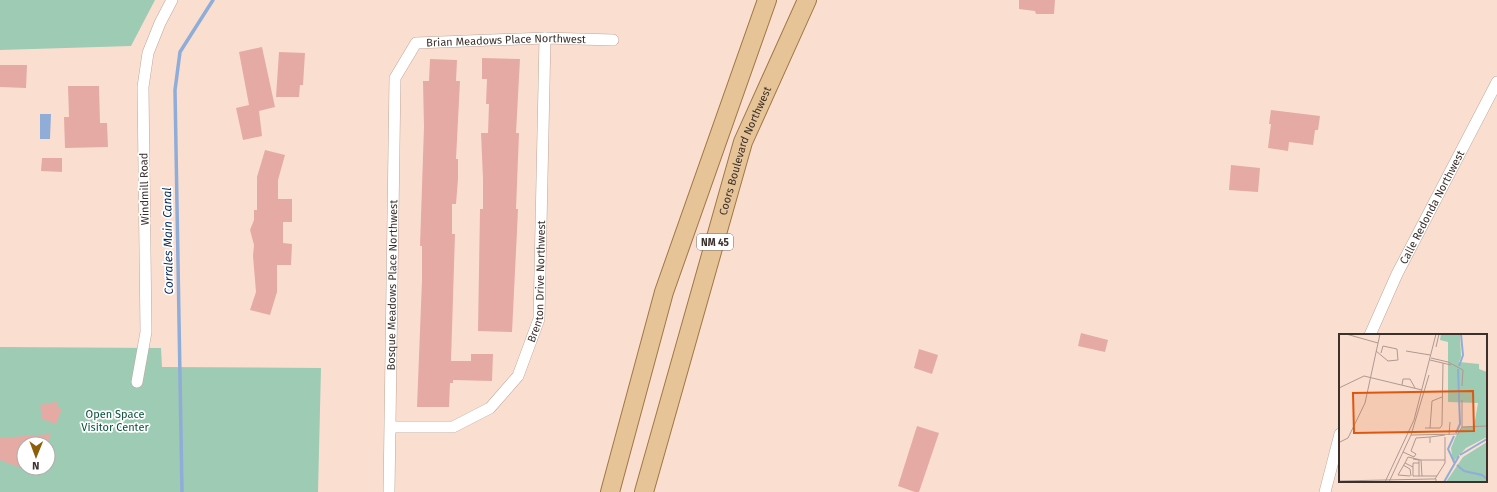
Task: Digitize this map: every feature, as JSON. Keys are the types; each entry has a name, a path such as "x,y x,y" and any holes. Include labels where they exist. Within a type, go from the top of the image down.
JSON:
{"main road":[{"name":"NM 45","path":"610,492 664,292 767,0"},
{"name":"Coors Boulevard Northwest","path":"644,492 743,142 807,0"}],"street":[{"name":"Windmill Road","path":"137,382 146,332 143,87 148,53 160,22 172,0"},
{"name":"Brian Meadows Place Northwest","path":"395,78 416,43 545,38 613,40"},
{"name":"Brenton Drive Northwest","path":"390,427 453,427 490,408 518,376 539,319 545,38"},
{"name":"Bosque Meadows Place Northwest","path":"389,492 395,78"},
{"name":"Calle Redonda Northwest","path":"1370,334 1397,274 1497,82"},
{"path":"1325,492 1339,438"}],"green space":[{"path":"0,0 155,0 131,46 0,50"},
{"name":"Open Space Visitor Center","path":"0,347 161,348 162,367 321,368 318,492 0,492"}],"water":[{"path":"40,114 51,114 50,139 40,139"}],"building":[{"path":"1019,0 1055,0 1054,14 1036,14 1035,11 1019,9"},
{"path":"262,47 275,107 259,111 262,136 243,140 236,108 249,105 239,52"},
{"path":"279,52 305,53 303,85 300,85 299,97 276,97"},
{"path":"482,58 520,59 516,133 519,133 516,209 518,209 512,332 478,331 480,209 483,209 481,133 488,133 489,104 486,104 487,79 482,79"},
{"path":"430,59 457,60 456,81 460,81 456,159 458,159 458,179 456,204 452,204 452,234 455,234 451,361 471,361 471,354 493,354 492,381 453,380 453,383 450,383 449,407 417,407 422,280 422,246 420,246 424,127 423,81 429,81"},
{"path":"0,65 27,65 26,88 0,87"},
{"path":"68,86 99,86 100,123 107,123 108,147 65,148 64,117 69,117"},
{"path":"1271,110 1320,116 1318,130 1315,130 1313,145 1289,142 1288,151 1268,148"},
{"path":"265,150 285,155 278,180 278,199 292,199 292,222 283,222 283,243 292,244 291,265 277,265 277,292 270,315 250,310 256,292 253,256 254,245 250,230 254,220 254,210 257,210 257,177"},
{"path":"42,158 62,158 62,172 41,171"},
{"path":"1231,165 1260,168 1258,192 1229,190"},
{"path":"1081,333 1108,340 1105,352 1078,346"},
{"path":"919,349 938,355 932,374 914,368"},
{"name":"Open Space Visitor Center","path":"57,402 58,408 62,409 56,424 42,419 40,405"},
{"path":"917,426 939,433 919,492 915,492 898,486"},
{"path":"51,434 50,436 26,436"},
{"path":"16,437 16,466 0,460 0,438"}],"waterway":[{"name":"Corrales Main Canal","path":"182,492 175,90 180,52 213,0"}]}
